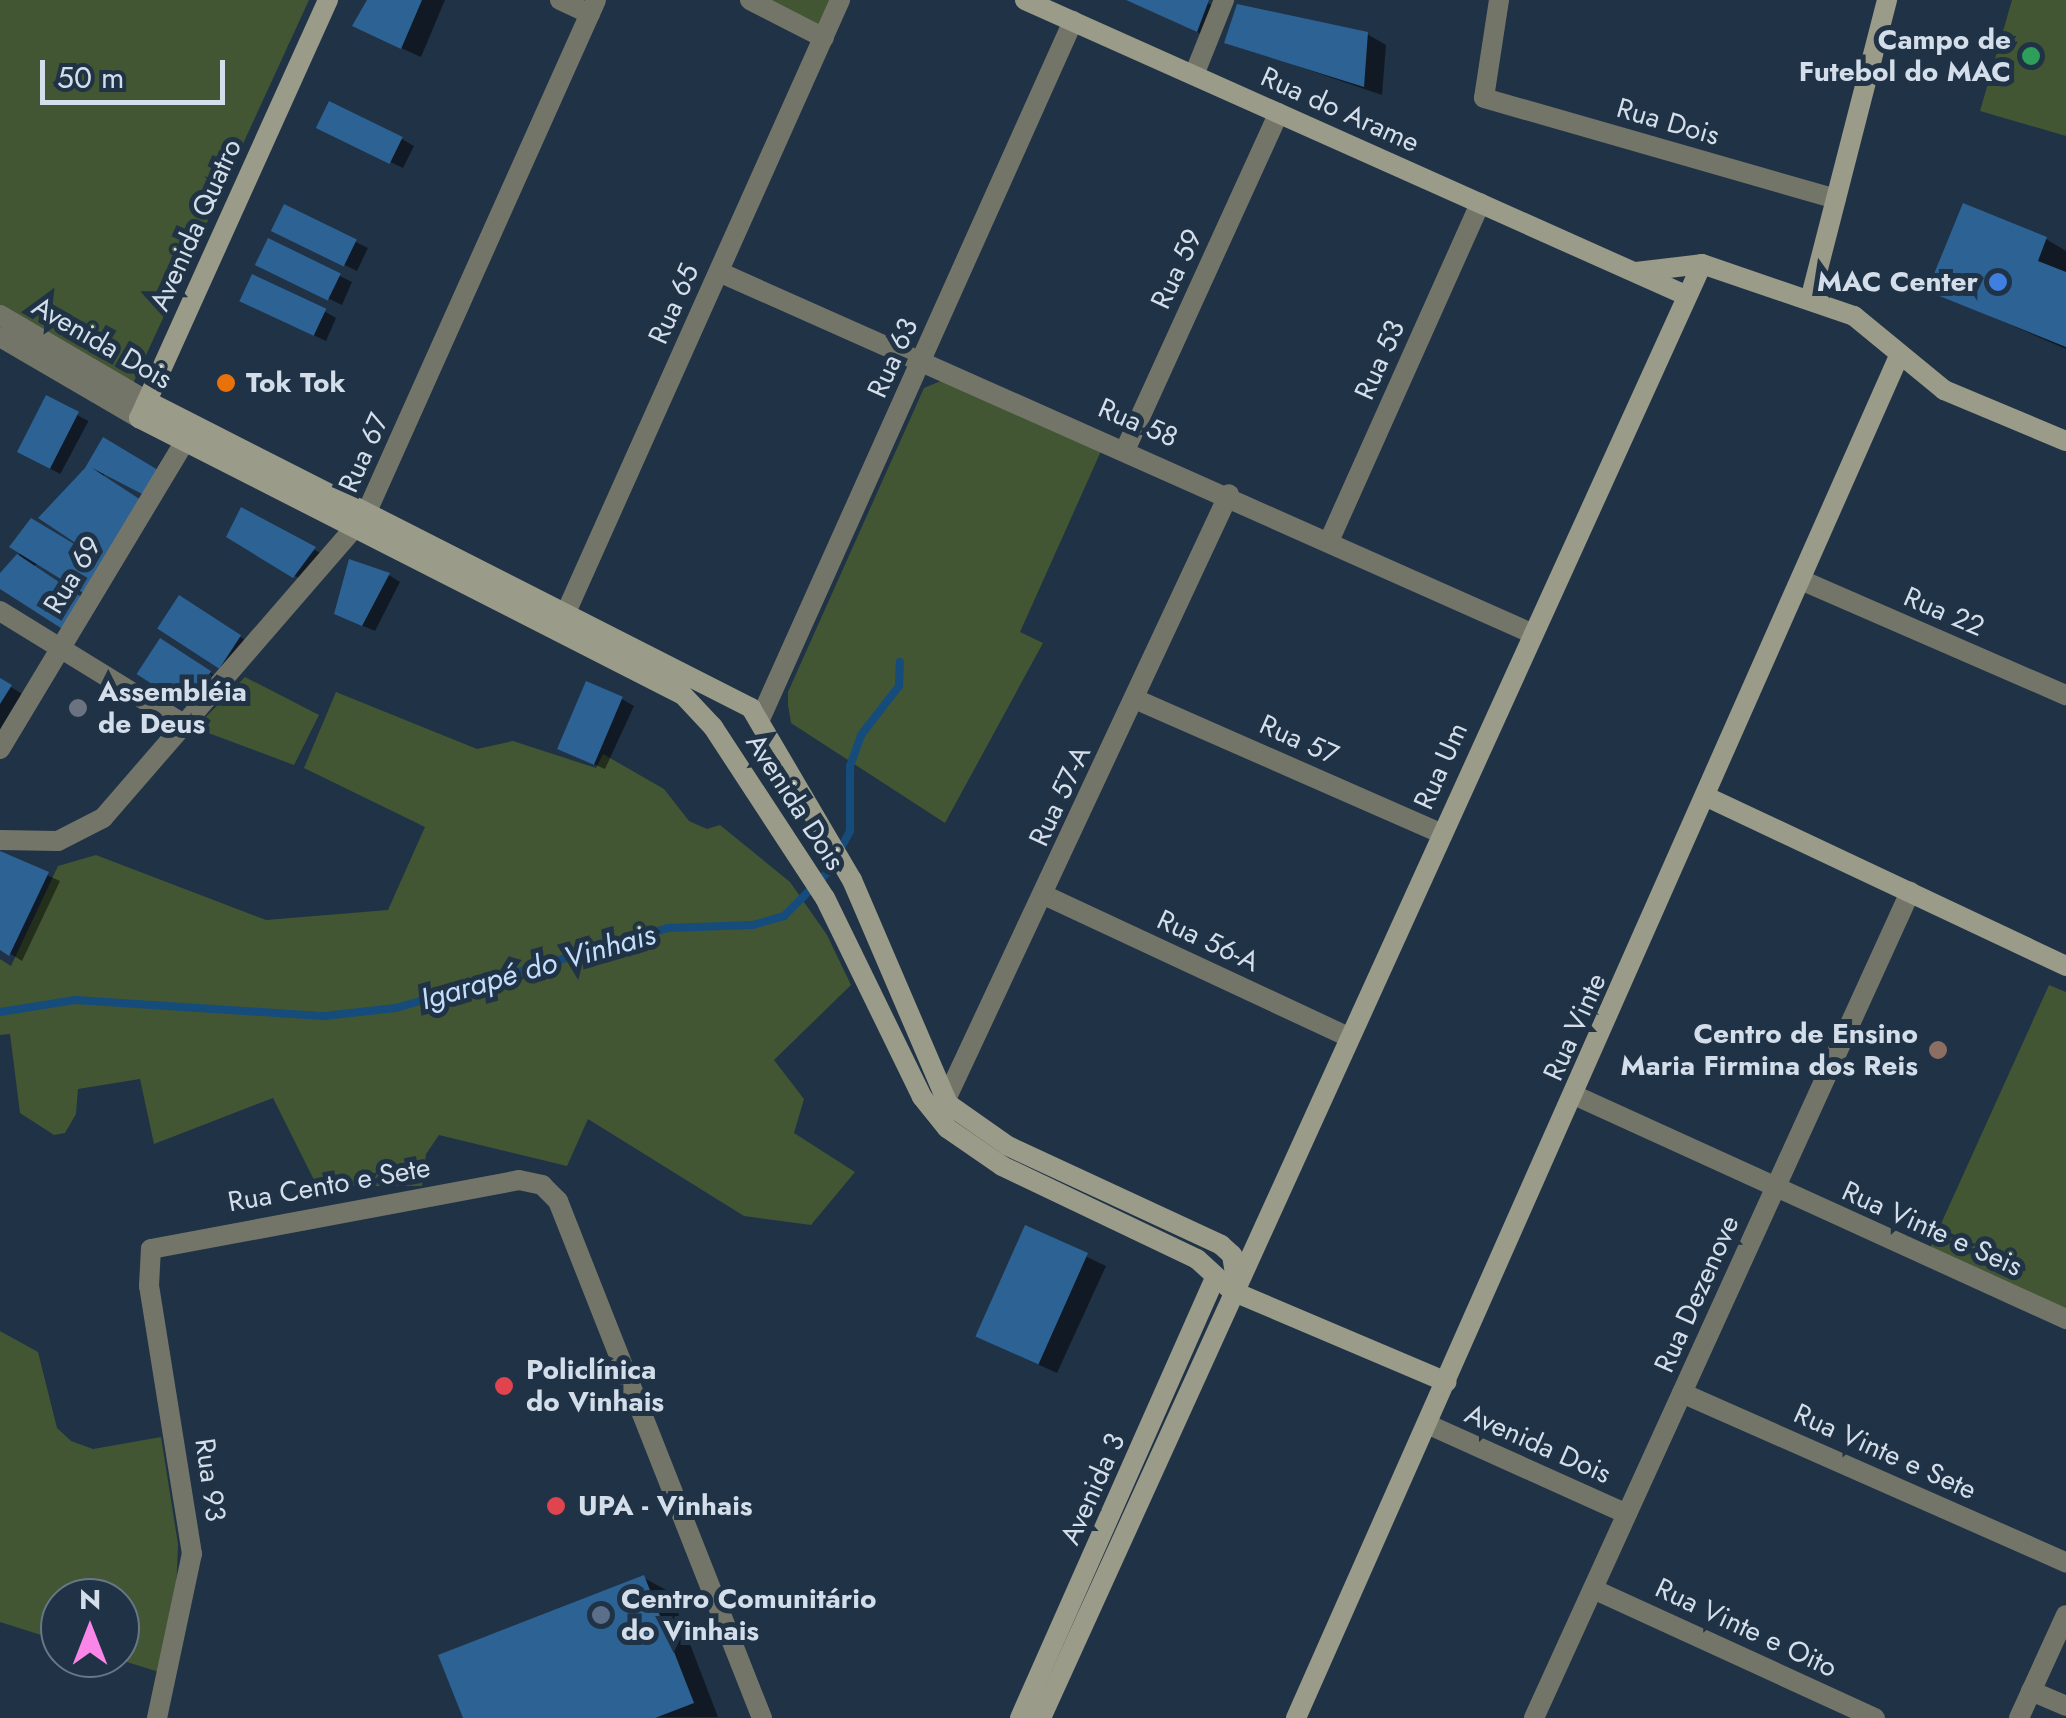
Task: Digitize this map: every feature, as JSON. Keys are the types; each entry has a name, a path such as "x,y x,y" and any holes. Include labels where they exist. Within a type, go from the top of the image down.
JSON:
{"street":[{"name":"Avenida Quatro","path":"143,410 328,0"},
{"path":"560,0 593,7"},
{"path":"750,0 824,38"},
{"name":"Rua 65","path":"562,623 840,0"},
{"name":"Rua do Arame","path":"1025,0 1685,296"},
{"path":"1194,75 1224,0"},
{"name":"Rua Dois","path":"1498,0 1484,98 1836,199"},
{"path":"1810,300 1887,0"},
{"name":"Rua 67","path":"0,840 58,841 103,818 360,523 593,7"},
{"name":"Rua 63","path":"761,716 1073,21"},
{"name":"Rua 59","path":"1126,448 1279,113"},
{"name":"Rua 53","path":"1330,539 1480,203"},
{"path":"1633,271 1702,264 1810,300 1866,322 1898,356 1962,400 2066,441"},
{"name":"Rua Um","path":"1227,1285 1348,1037 1702,264"},
{"name":"Rua 58","path":"719,272 1126,448 1531,633"},
{"name":"Avenida Dois","path":"0,315 143,410"},
{"name":"Avenida Dois","path":"0,338 360,523 562,623 725,692 761,716 852,880 942,1111"},
{"name":"Rua Vinte","path":"1301,1716 1898,356"},
{"name":"Rua 69","path":"0,749 188,436"},
{"name":"Rua 57-A","path":"942,1111 1229,494"},
{"name":"Rua 22","path":"1801,580 2066,695"},
{"path":"0,611 185,725"},
{"name":"Avenida Dois","path":"562,623 694,704 825,898 942,1111 1221,1245 1234,1261 1227,1285 1446,1382"},
{"name":"Rua 57","path":"1135,698 1440,833"},
{"path":"1707,798 2066,966"},
{"name":"Rua Dezenove","path":"1534,1718 1910,892"},
{"name":"Rua 56-A","path":"1044,895 1348,1037"},
{"name":"Rua Vinte e Seis","path":"1574,1096 2066,1319"},
{"name":"Rua Cento e Sete","path":"150,1250 519,1180 542,1185 558,1200 762,1718"},
{"name":"Rua 93","path":"150,1250 148,1286 192,1554 156,1718"},
{"name":"Avenida 3","path":"1020,1718 1227,1285"},
{"name":"Avenida 3","path":"1041,1718 1227,1285"},
{"name":"Rua Vinte e Sete","path":"1682,1393 2066,1562"},
{"name":"Avenida Dois","path":"1427,1424 1627,1514"},
{"name":"Rua Vinte e Oito","path":"1593,1589 1875,1718"},
{"path":"2019,1718 2066,1616"},
{"path":"2032,1691 2066,1706"}],"green space":[{"path":"0,0 309,0 130,390 0,314"},
{"path":"767,0 832,0 819,28"},
{"name":"Campo de Futebol do MAC","path":"2012,0 2066,0 2066,136 1980,111"},
{"path":"943,380 1102,449 1020,632 1043,643 945,823 791,723 788,705 788,692 924,388"},
{"path":"245,677 319,715 294,765 195,728"},
{"path":"336,692 477,749 513,741 596,768 603,754 664,789 689,821 707,829 720,825 790,882 827,935 851,985 774,1060 804,1099 794,1133 855,1172 811,1225 744,1216 588,1119 567,1166 439,1135 426,1154 422,1186 317,1186 273,1098 154,1144 140,1079 78,1089 76,1114 65,1133 54,1135 20,1113 10,1034 0,1035 0,959 11,966 58,866 96,855 266,920 388,910 425,827 304,768"},
{"path":"2049,985 2066,992 2066,1309 1930,1248"},
{"path":"0,1331 38,1352 57,1428 71,1441 93,1449 161,1437 178,1544 176,1594 159,1672 140,1666 140,1578 40,1578 40,1635 0,1622"}],"building":[{"path":"367,0 422,0 401,49 352,26"},
{"path":"1126,0 1209,0 1197,32"},
{"path":"1237,4 1368,32 1364,87 1224,43"},
{"path":"329,101 403,137 390,164 316,128"},
{"name":"MAC Center","path":"1963,203 2047,237 2038,261 2066,272 2066,347 1927,291"},
{"path":"284,204 357,240 344,266 271,231"},
{"path":"268,238 341,274 328,300 255,265"},
{"path":"252,274 326,309 314,336 239,301"},
{"path":"46,395 79,412 50,469 17,452"},
{"path":"103,437 158,470 144,495 92,468 141,500 85,594 9,547 31,518 101,560 38,518 85,468"},
{"path":"241,507 316,547 293,578 226,537"},
{"path":"17,554 83,598 64,630 0,589 0,573"},
{"path":"349,559 390,573 362,626 334,614"},
{"path":"179,595 241,635 219,669 157,629"},
{"path":"160,638 211,671 188,707 137,674"},
{"path":"0,678 12,685 0,704"},
{"path":"586,681 623,697 594,765 557,749"},
{"path":"0,851 49,872 9,956 0,950"},
{"path":"1025,1225 1088,1253 1038,1365 975,1336"},
{"name":"Centro Comunitário do Vinhais","path":"644,1575 694,1703 655,1718 463,1718 438,1655"}],"waterway":[{"name":"Igarapé do Vinhais","path":"0,1012 75,1000 324,1016 396,1008 668,928 753,925 784,916 828,872 850,831 850,766 861,735 899,686 900,662"}],"place":[{"name":"Campo de Futebol do MAC","path":"2031,56"},
{"name":"MAC Center","path":"1998,282"},
{"name":"Tok Tok","path":"226,383"},
{"name":"Assembléia de Deus","path":"78,708"},
{"name":"Centro de Ensino Maria Firmina dos Reis","path":"1938,1050"},
{"name":"Policlínica do Vinhais","path":"504,1386"},
{"name":"UPA - Vinhais","path":"556,1506"},
{"name":"Centro Comunitário do Vinhais","path":"601,1615"}]}
